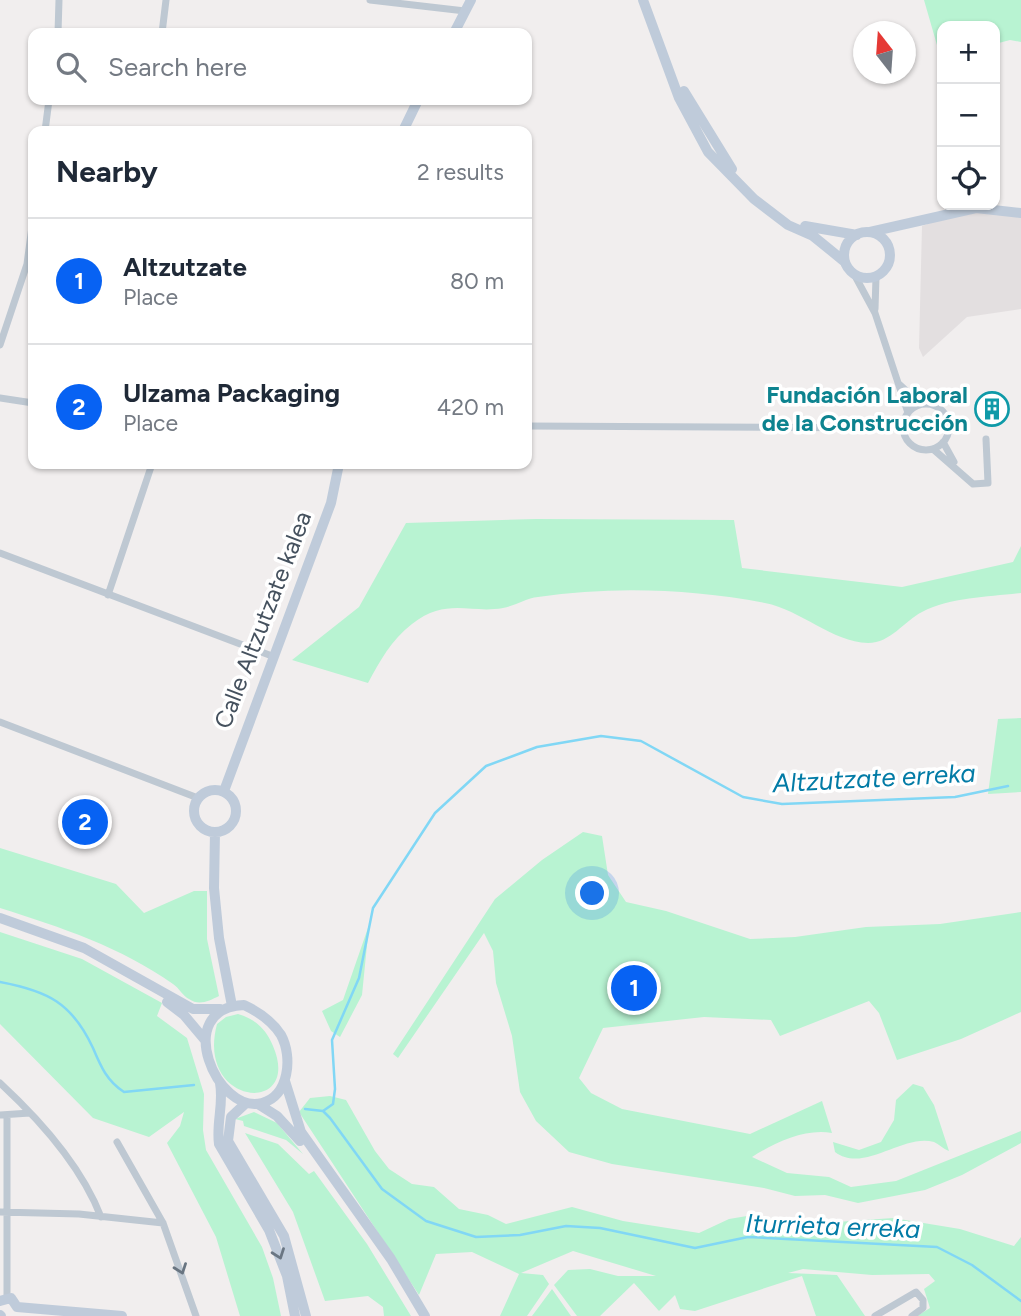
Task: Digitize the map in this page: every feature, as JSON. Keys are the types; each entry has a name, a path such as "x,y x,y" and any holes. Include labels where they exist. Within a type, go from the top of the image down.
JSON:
{"main road":[{"path":"456,28 471,0"},
{"path":"646,0 685,96 734,172 765,202 789,219 810,229 857,235 976,208 1021,213"},
{"path":"646,0 678,98 708,152 754,199 788,225 813,236 845,262 854,274 864,278 876,277 887,268 889,248 898,234 918,222"},
{"path":"405,126 416,105"},
{"path":"870,232 882,237 889,248"},
{"path":"845,262 845,249 857,235"},
{"name":"Calle Altzutzate kalea","path":"224,791 331,503 338,469"},
{"path":"210,790 224,791 234,801 236,816 228,828 215,832 202,828 194,817 198,798 210,790"},
{"path":"215,832 215,900 232,1006"},
{"path":"0,918 84,948 193,1009 220,1009 244,1005 257,1011 281,1036 286,1051 285,1081 301,1132 391,1259 425,1316"},
{"path":"0,925 81,952 169,1003 205,1040 219,1080 222,1102 217,1130 219,1144 269,1230 287,1276 295,1316"},
{"path":"205,1040 211,1017 220,1009"},
{"path":"219,1080 236,1100 245,1104 271,1100 285,1081"},
{"path":"245,1104 231,1117 228,1141 284,1236 306,1316"},
{"path":"258,1104 277,1116 295,1133 386,1261 419,1316"},
{"path":"4,1299 14,1300 15,1312 122,1316"}],"street":[{"path":"58,28 59,0"},
{"path":"163,28 166,0"},
{"path":"370,0 465,11"},
{"path":"46,126 49,105"},
{"path":"0,345 28,270"},
{"path":"854,274 875,313 908,414"},
{"path":"875,313 876,277"},
{"path":"898,383 920,404 935,405 946,415 949,429 943,442 933,449"},
{"path":"0,398 28,402"},
{"path":"920,404 908,414 903,428 913,446 933,449 956,466 973,484 988,483 986,439"},
{"path":"532,426 903,428"},
{"path":"943,442 956,466"},
{"path":"108,595 150,469"},
{"path":"0,553 272,656"},
{"path":"0,722 198,798"},
{"path":"0,1083 30,1113 76,1170 94,1198 101,1217"},
{"path":"4,1299 4,1115 30,1113"},
{"path":"117,1142 163,1223 196,1316"},
{"path":"4,1212 163,1223"},
{"path":"875,1316 916,1292 923,1300 923,1308 912,1316"}],"shaded area":[{"path":"967,210 991,210 1021,216 1021,309 967,317 923,357 919,348 922,226"}],"green space":[{"path":"924,0 1021,0 1021,42 1010,40 1000,43 1000,21 937,21 937,45"},
{"path":"536,519 734,520 742,568 902,587 1013,562 1021,546 1021,593 946,603 915,616 884,639 868,643 829,632 791,612 765,603 680,592 595,591 534,598 503,608 436,611 405,630 392,644 368,683 292,660 359,607 406,523"},
{"path":"1021,718 1021,792 988,794 998,719"},
{"path":"583,832 602,836 608,875 626,902 666,911 750,939 795,937 866,927 940,924 1021,912 1021,1012 961,1039 897,1060 879,1013 869,1001 780,1036 771,1020 704,1017 603,1028 579,1078 591,1093 622,1109 750,1134 822,1101 832,1133 801,1135 780,1142 752,1157 787,1173 829,1177 851,1187 896,1181 1021,1131 1021,1143 962,1175 925,1190 858,1203 825,1195 795,1196 764,1188 612,1164 569,1152 536,1121 520,1092 512,1036 496,983 493,951 484,933 398,1058 393,1054 495,899 542,860"},
{"path":"0,848 116,884 144,913 194,891 207,891 207,939 219,996 204,1002 193,1001 173,984 132,959 67,931 0,908"},
{"path":"369,925 362,995 340,1037 331,1031 322,1011 343,1000"},
{"path":"0,932 82,959 162,1003 157,1016 187,1038 204,1094 203,1130 206,1150 262,1247 273,1278 281,1316 240,1316 216,1237 167,1143 180,1126 184,1112 149,1137 93,1118 0,1024"},
{"path":"238,1014 259,1026 273,1046 278,1069 274,1084 263,1092 248,1092 233,1086 221,1072 214,1052 217,1024 226,1017"},
{"path":"913,1084 923,1087 934,1105 949,1151 934,1142 922,1141 858,1158 846,1158 835,1152 833,1142 859,1150 881,1142 894,1120 896,1100"},
{"path":"330,1096 346,1100 375,1151 389,1169 412,1184 434,1187 459,1209 488,1215 506,1224 572,1207 623,1221 699,1233 729,1219 753,1215 795,1225 893,1218 960,1229 1014,1246 1021,1237 1021,1316 917,1316 930,1308 924,1289 935,1281 929,1274 872,1275 803,1269 788,1273 837,1275 865,1316 816,1316 802,1276 695,1311 680,1309 675,1295 659,1311 634,1283 600,1316 577,1316 554,1285 568,1270 590,1269 618,1276 656,1276 573,1251 521,1273 543,1275 549,1284 527,1316 500,1316 519,1274 472,1252 436,1254 419,1295 299,1112 310,1098"},
{"path":"254,1112 277,1123 303,1154 286,1140 244,1126 243,1121 235,1119"},
{"path":"245,1133 278,1144 309,1174 314,1171 367,1244 411,1316 384,1316 383,1307 368,1296 325,1301 293,1212"},
{"path":"552,1289 571,1316 532,1316"}],"waterway":[{"name":"Altzutzate erreka","path":"323,1111 333,1104 335,1089 332,1040 359,978 373,908 435,813 486,766 537,747 601,736 641,741 743,797 782,804 955,797 1008,786"},
{"name":"Iturrieta erreka","path":"0,982 45,995 67,1010 85,1033 105,1073 124,1092 194,1085"},
{"name":"Iturrieta erreka","path":"305,1109 323,1111 330,1118 382,1189 426,1221 476,1237 520,1235 566,1226 600,1228 695,1248 748,1237 937,1247 972,1265 1021,1301"}],"place":[{"name":"Fundación Laboral de la Construcción","path":"992,409"},
{"name":"Ulzama Packaging","path":"85,822"},
{"name":"Altzutzate","path":"634,988"}]}
